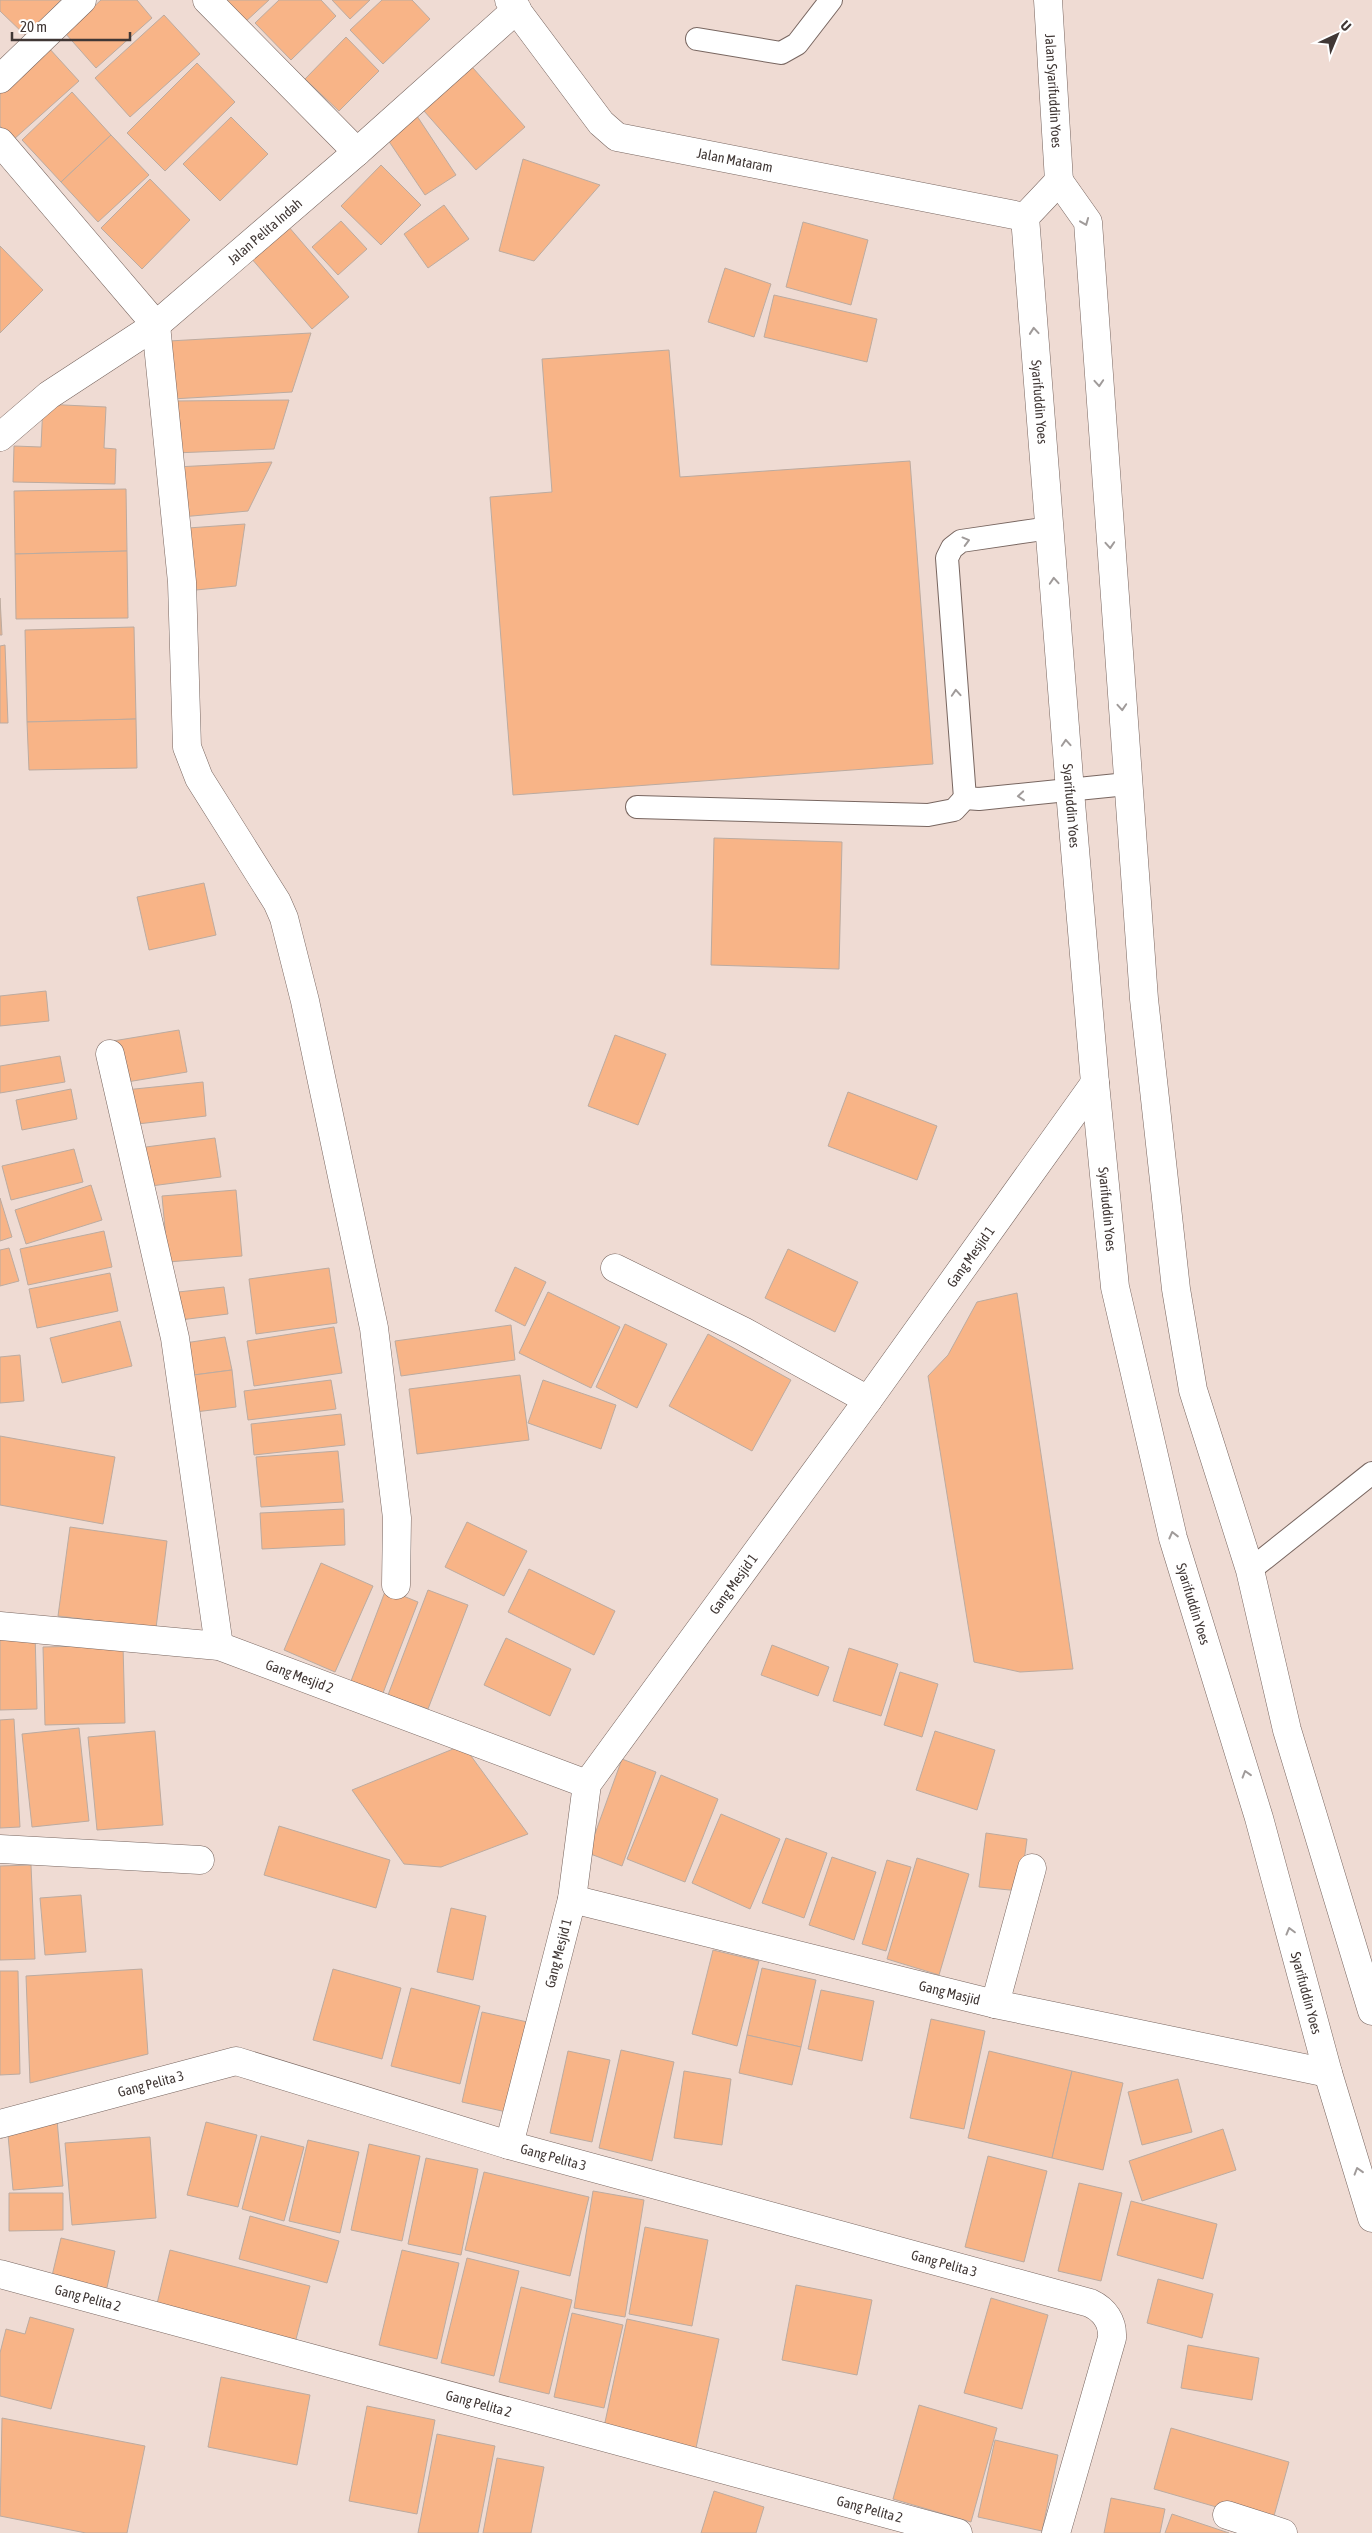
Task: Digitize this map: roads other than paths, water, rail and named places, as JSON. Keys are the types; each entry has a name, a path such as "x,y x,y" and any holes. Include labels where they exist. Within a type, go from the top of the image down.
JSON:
{"main road":[{"path":"0,79 82,0"},
{"path":"207,0 357,152"},
{"name":"Jalan Syarifuddin Yoes","path":"1048,0 1059,181"},
{"name":"Jalan Pelita Indah","path":"0,437 50,395 156,325 357,152 513,4"},
{"name":"Jalan Mataram","path":"513,4 601,123 610,134 623,140 1025,217"},
{"path":"0,142 156,325 182,582 187,747 200,778 282,911 293,955 374,1328 398,1518 396,1585"},
{"path":"1025,217 1059,181 1088,222 1127,784 1144,999 1176,1289 1193,1390 1250,1570 1287,1730 1372,2011"},
{"name":"Syarifuddin Yoes","path":"1025,217 1070,791 1095,1083 1116,1287 1173,1538 1259,1818 1328,2073 1372,2218"},
{"path":"110,1054 175,1338 219,1646"},
{"name":"Gang Mesjid 1","path":"509,2145 572,1899 588,1784 868,1400 1095,1083"},
{"path":"615,1268 743,1331 868,1400"},
{"name":"Gang Mesjid 2","path":"0,1626 219,1646 588,1784"},
{"path":"0,1849 200,1860"},
{"path":"995,2004 1032,1868"},
{"name":"Gang Masjid","path":"572,1899 995,2004 1328,2073"},
{"name":"Gang Pelita 3","path":"0,2124 236,2061 509,2145 1090,2303 1100,2308 1113,2326 1112,2338 1056,2533"},
{"name":"Gang Pelita 2","path":"0,2274 958,2533"},
{"path":"1227,2515 1283,2533"}],"lane":[{"path":"697,39 781,53 797,44 831,0"},
{"path":"637,807 928,815 954,810 965,798 947,558 952,548 961,541 1050,528"},
{"path":"965,798 979,800 1127,784"},
{"path":"1250,1570 1372,1473"}]}
